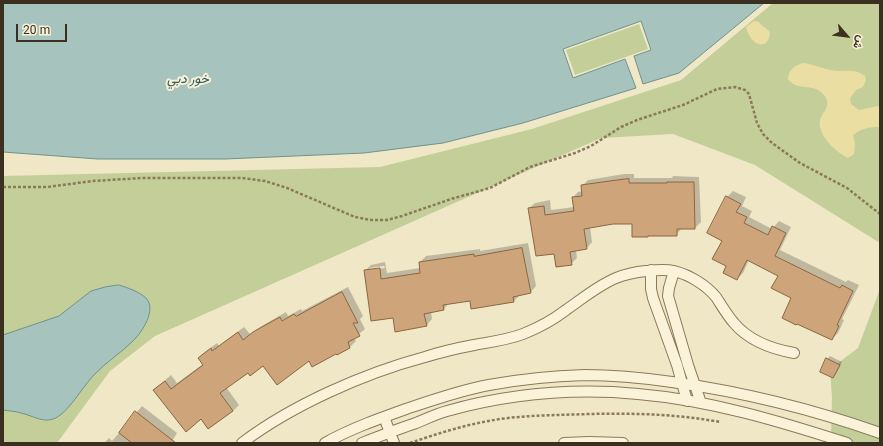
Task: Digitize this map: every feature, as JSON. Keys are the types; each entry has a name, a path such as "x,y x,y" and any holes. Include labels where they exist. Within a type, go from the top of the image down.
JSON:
{"lane":[{"path":"651,270 653,298 677,365 687,401"},
{"path":"242,443 288,414 332,391 377,372 424,357 522,335 545,325 600,286 616,278 651,270 674,271 690,277 704,285 716,297 735,324 748,335 762,344 794,354"},
{"path":"674,271 668,288 668,296 688,365 701,403"},
{"path":"325,443 384,417 441,397 488,385 536,378 585,375 627,377 695,385 788,404 880,433"},
{"path":"362,443 375,441 390,432 446,411 494,400 542,394 597,392 639,394 701,403 779,423 847,443"},
{"path":"384,417 394,443"},
{"path":"368,424 375,441"},
{"path":"564,443 623,443"}],"path":[{"path":"3,188 48,187 142,178 242,178 287,188 355,217 371,220 387,220 445,200 490,188 530,167 581,151 621,127 637,120 683,106 717,89 735,87 745,90 749,94 757,123 772,143 800,163 847,188 880,214"},
{"path":"410,443 456,428 508,418 549,415 636,414 696,418 724,423"}],"green space":[{"path":"773,3 880,3 880,243 755,165 673,134 601,138 155,336 110,371 57,443 3,443 3,176 380,167 532,129 681,80"},
{"path":"639,24 648,49 575,75 566,50"},
{"path":"880,289 880,443 831,443 832,397 830,369 858,348"}],"sand":[{"path":"754,21 759,22 770,32 769,38 763,44 755,42 751,39 748,33 746,27"},
{"path":"803,63 836,71 852,71 861,73 865,76 866,80 863,87 856,90 850,98 851,104 859,110 878,106 880,108 880,127 866,128 853,135 855,144 854,154 848,158 838,152 828,142 821,131 821,116 827,107 827,101 822,93 817,89 795,85 788,80 792,69"}],"water":[{"name":"خور دبي","path":"3,3 764,3 679,73 643,84 634,56 651,50 641,21 563,49 573,78 625,59 636,88 523,123 443,143 364,153 225,159 98,159 3,152"},
{"path":"119,285 140,293 149,303 150,309 147,321 133,341 99,370 64,412 53,419 45,420 19,412 3,410 3,335 59,316 91,291"}],"building":[{"path":"629,179 629,183 694,182 695,229 677,229 677,236 632,237 632,224 613,224 584,229 587,249 570,252 572,265 556,267 554,254 536,256 528,208 544,206 545,215 574,211 572,197 582,196 581,185"},
{"path":"726,196 741,204 736,212 747,217 744,223 768,235 772,226 786,233 775,256 840,288 842,285 853,291 837,325 839,326 832,340 782,318 791,298 771,288 778,276 747,260 737,280 723,273 726,266 712,259 722,241 707,233"},
{"path":"522,248 531,293 513,297 514,302 471,309 470,301 443,305 444,310 424,314 427,326 395,332 393,318 371,321 364,270 380,268 381,279 420,273 419,262 474,254 474,256"},
{"path":"342,292 358,323 353,323 360,336 348,342 350,348 312,367 309,361 277,385 263,366 250,376 248,373 220,393 233,411 208,429 201,419 186,432 153,390 165,381 171,389 203,365 198,358 211,348 212,351 238,332 243,340 253,332 280,317 282,321 294,314 296,316"},
{"path":"826,358 840,365 833,378 820,372"},
{"path":"135,411 176,443 132,443 119,433"}]}
